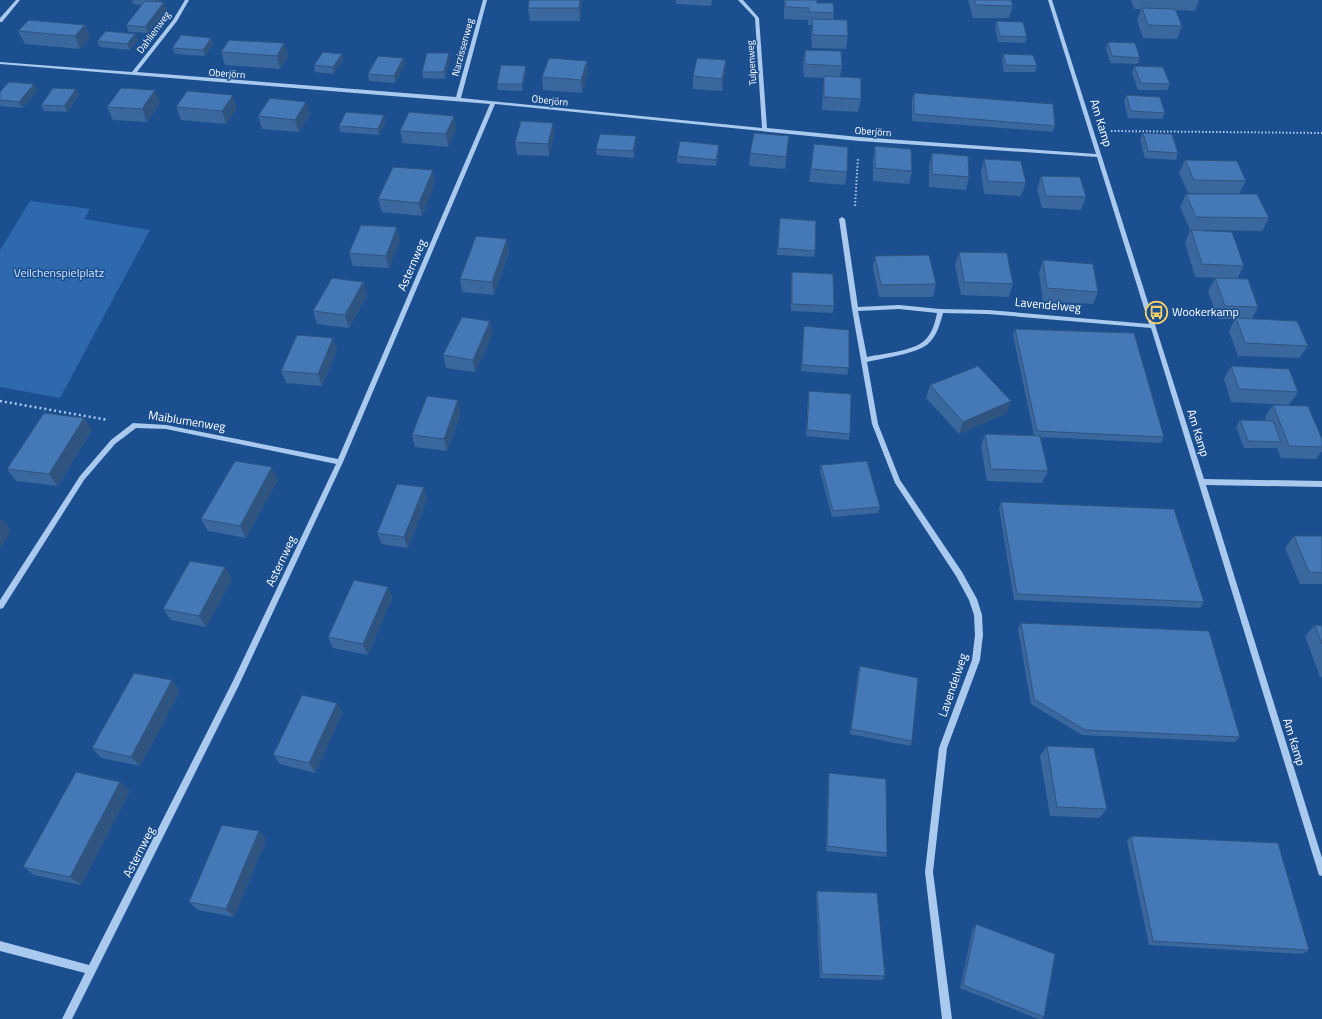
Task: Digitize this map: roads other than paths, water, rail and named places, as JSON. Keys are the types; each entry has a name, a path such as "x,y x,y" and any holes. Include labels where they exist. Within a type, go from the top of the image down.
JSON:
{"street":[{"path":"0,21 18,0"},
{"name":"Dahlienweg","path":"133,74 175,20 187,0"},
{"name":"Narzissenweg","path":"458,99 485,0"},
{"name":"Tulpenweg","path":"740,0 757,18 765,130"},
{"name":"Am Kamp","path":"1050,0 1153,326 1322,872"},
{"name":"Oberjörn","path":"0,63 458,99 859,139 1099,156"},
{"name":"Asternweg","path":"67,1019 236,683 340,462 493,103"},
{"name":"Lavendelweg","path":"842,219 855,309 875,424 897,481 959,574 973,599 978,615 979,635 976,660 944,748 929,872 947,1019"},
{"name":"Lavendelweg","path":"855,309 899,307 940,311 988,312 1153,326"},
{"path":"864,360 924,344 936,328 940,311"},
{"name":"Maiblumenweg","path":"0,606 82,478 113,442 135,425 166,427 340,462"},
{"path":"1201,482 1322,484"},
{"path":"0,946 91,970"}],"place":[{"name":"Wookerkamp","path":"1157,312"}],"park label":[{"name":"Veilchenspielplatz","path":"59,273"}]}
